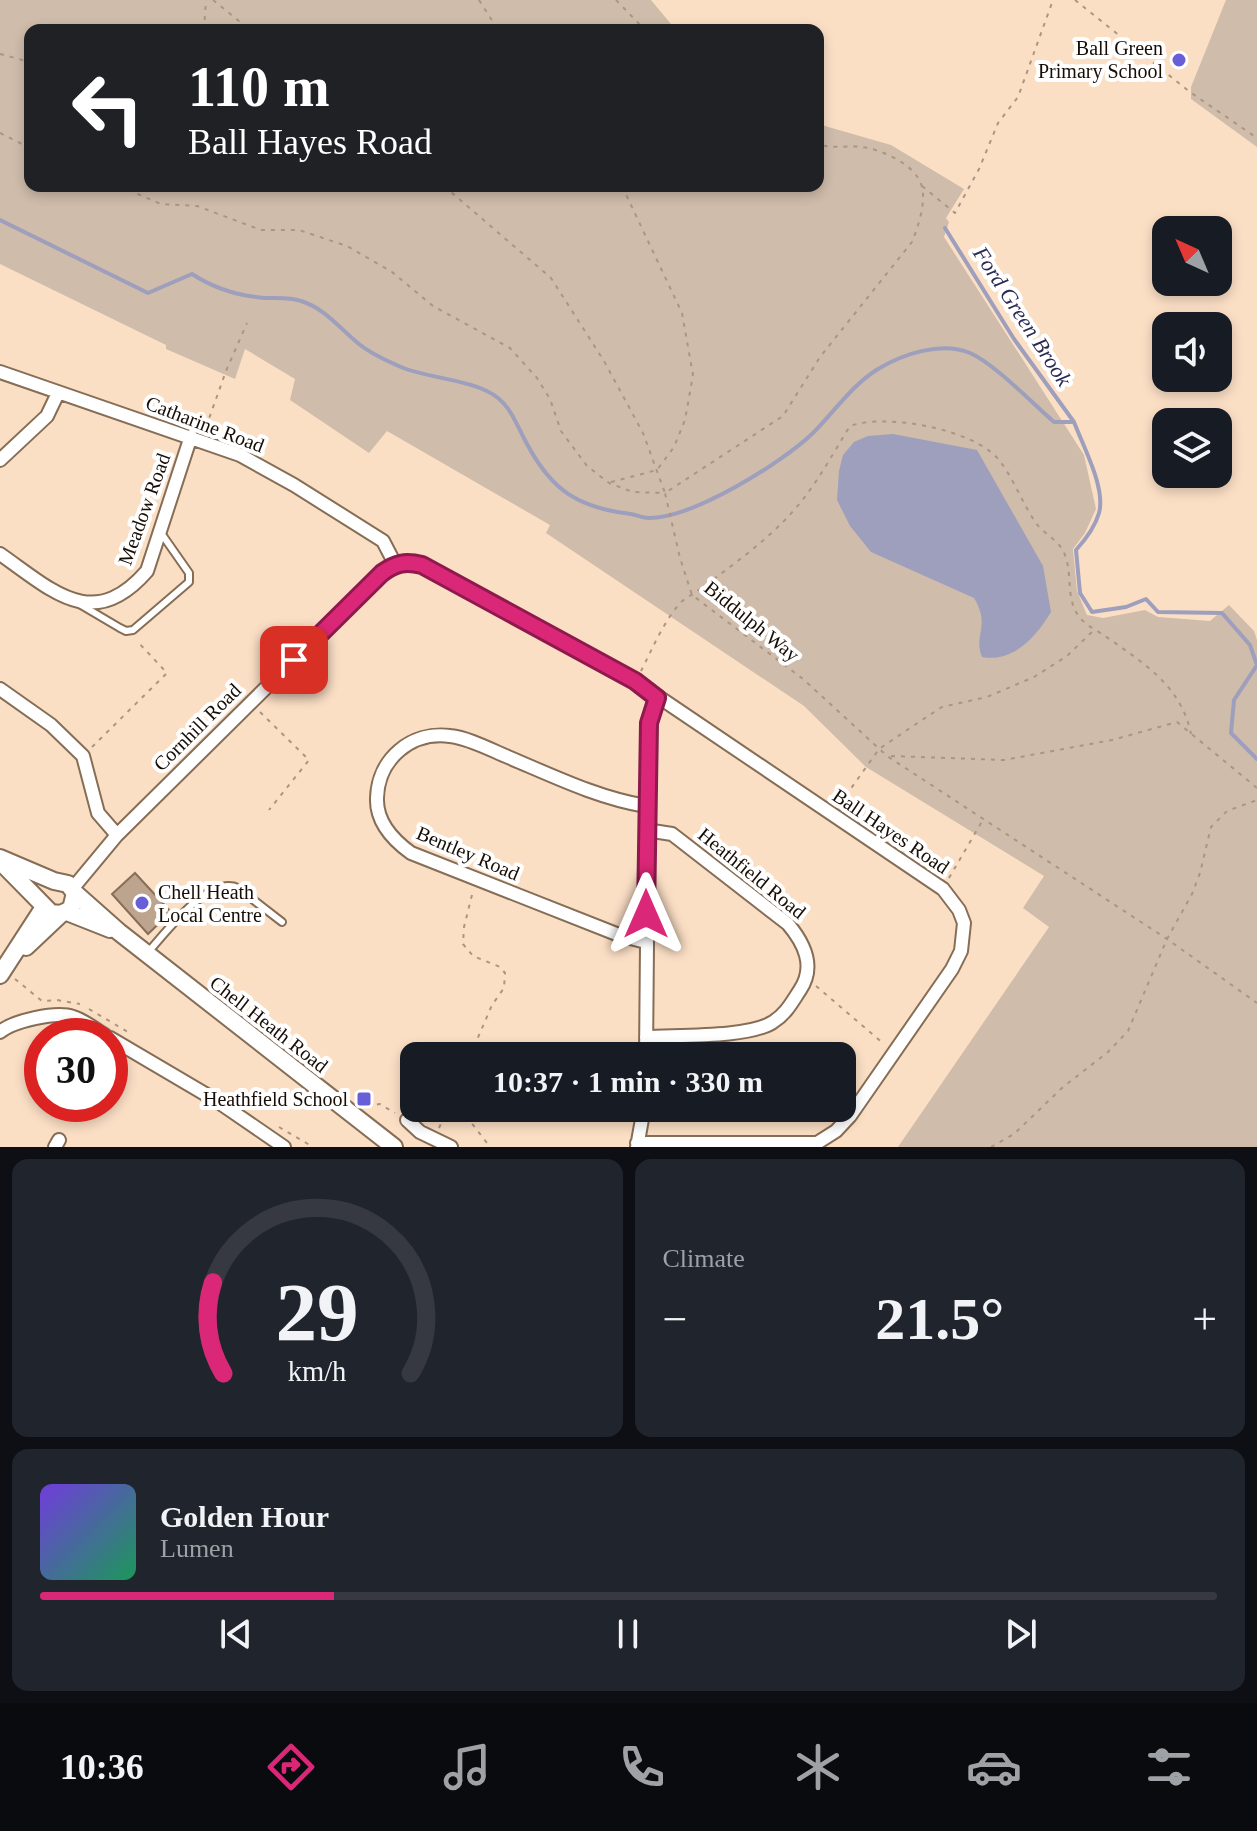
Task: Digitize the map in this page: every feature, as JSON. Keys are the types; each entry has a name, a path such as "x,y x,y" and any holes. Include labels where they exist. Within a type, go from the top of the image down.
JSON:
{"street":[{"name":"Catharine Road","path":"0,372 196,438 254,462 383,541 395,564"},
{"path":"0,460 47,416 58,393"},
{"name":"Meadow Road","path":"75,601 99,604 133,587 147,571 196,438"},
{"path":"0,554 62,597 75,601"},
{"name":"Ball Hayes Road","path":"395,564 407,561 422,565 635,681 943,889 959,910 964,923 961,951 952,969 850,1116 836,1131 817,1143 637,1145"},
{"name":"Cornhill Road","path":"66,886 382,573 395,564"},
{"path":"0,689 51,725 83,756 98,813 117,835"},
{"path":"645,1042 646,806 649,723 657,698"},
{"name":"Bentley Road","path":"646,806 614,801 451,736 415,739 397,750 379,778 376,801 380,818 393,839 411,853 619,935 646,942"},
{"name":"Heathfield Road","path":"646,830 672,834 788,924 807,952 807,980"},
{"name":"Chell Heath Road","path":"0,860 66,886 119,932 394,1147"},
{"name":"Chell Heath Road","path":"0,860 43,906"},
{"path":"66,886 74,904 4,969 43,906 43,890 66,886"},
{"path":"43,906 51,913 64,913"},
{"name":"Chell Heath Road","path":"64,913 119,932"},
{"path":"646,1037 752,1031 771,1024 786,1012 807,980"},
{"path":"42,1018 75,1018"},
{"path":"0,1032 24,1022"},
{"path":"128,1049 217,1101 284,1147"},
{"path":"637,1145 641,1122"},
{"path":"411,1123 433,1140 451,1147"}],"lane":[{"path":"75,601 130,631 189,582 189,573 161,533"},
{"path":"146,953 202,896 221,886 230,884 238,888 282,922"}],"path":[{"path":"204,24 206,0"},
{"path":"213,0 243,24"},
{"path":"479,0 494,24"},
{"path":"616,0 639,24"},
{"path":"824,147 867,148 909,167 921,186 955,213 979,169 998,123 1018,97 1053,0"},
{"path":"1075,0 1191,93 1257,138"},
{"path":"0,54 24,60"},
{"path":"0,133 24,145"},
{"path":"133,192 161,204 197,206 261,230 299,230 347,246 392,272 433,306 510,348 550,399 561,431 587,466 609,483 633,492 665,493 783,416 820,357 912,242 918,224 921,186"},
{"name":"Biddulph Way","path":"451,192 551,278 604,361 643,433 657,470 692,595 803,679 887,756 985,817 1257,1003"},
{"path":"609,483 657,470 674,447 679,434 693,375 682,313 625,192"},
{"path":"196,438 247,323"},
{"path":"635,681 672,613 686,597 777,528 804,499 850,426 862,422 928,426 967,438 984,447 998,460 1037,525 1061,547 1067,561 1070,598 1080,618 1164,680 1188,721 1191,734"},
{"path":"832,814 879,749 942,707 987,697 1034,677 1067,656 1095,629"},
{"path":"83,756 167,673 130,631"},
{"path":"251,703 309,760 269,810"},
{"path":"887,756 1004,760 1112,740 1177,722 1257,788"},
{"path":"991,1147 1014,1134 1063,1087 1119,1042 1136,1013 1167,939 1192,894 1211,827 1227,811 1257,800"},
{"path":"943,889 985,817"},
{"path":"476,1042 492,1005 504,988 505,973 500,967 473,956 463,944 470,899 478,880"},
{"path":"4,969 42,1001"},
{"path":"807,980 836,1001 894,1053"},
{"path":"347,1110 380,1104 411,1123"},
{"path":"433,1140 441,1122"},
{"path":"471,1122 487,1147"}],"shaded area":[{"path":"0,0 651,0 671,24 24,24 24,192 824,192 824,126 891,145 964,189 946,218 949,222 944,237 1084,455 1096,509 1085,533 1073,549 1077,591 1087,615 1103,618 1145,610 1158,617 1210,621 1229,605 1254,631 1257,640 1257,1147 898,1147 1049,927 1023,908 1044,876 866,767 804,706 546,533 550,525 387,431 369,453 290,400 295,379 245,349 235,379 166,349 166,345 0,264"},
{"path":"1226,0 1257,0 1257,147 1191,99 1191,87"}],"water":[{"path":"893,434 977,450 1043,566 1051,612 1031,639 1014,652 993,658 982,657 979,642 982,623 974,598 871,552 850,526 837,500 843,455 854,442 868,436"}],"building":[{"name":"Chell Heath Local Centre","path":"135,873 171,912 148,934 112,894"}],"waterway":[{"name":"Ford Green Brook","path":"0,220 148,293 192,274 218,288 236,293 293,299 310,304 363,347 384,359 412,371 477,387 498,398 511,414 546,474 569,494 596,507 647,518 689,509 759,473 813,433 860,383 878,369 922,351 947,348 970,353 1002,375 1054,422 1074,422 1099,492 1099,513 1090,533 1076,550 1080,593 1092,612 1126,607 1146,599 1158,612 1222,613 1250,645 1257,665"},
{"name":"Ford Green Brook","path":"945,228 1014,339 1074,422"},
{"name":"Ford Green Brook","path":"1257,665 1234,700 1231,733 1257,759"}],"place":[{"name":"Ball Green Primary School","path":"1179,60"},
{"name":"Chell Heath Local Centre","path":"142,903"},
{"name":"Heathfield School","path":"364,1099"}],"route":[{"path":"294,660 382,573 395,564 407,561 422,565 635,681 657,698 649,723 646,914"}]}
